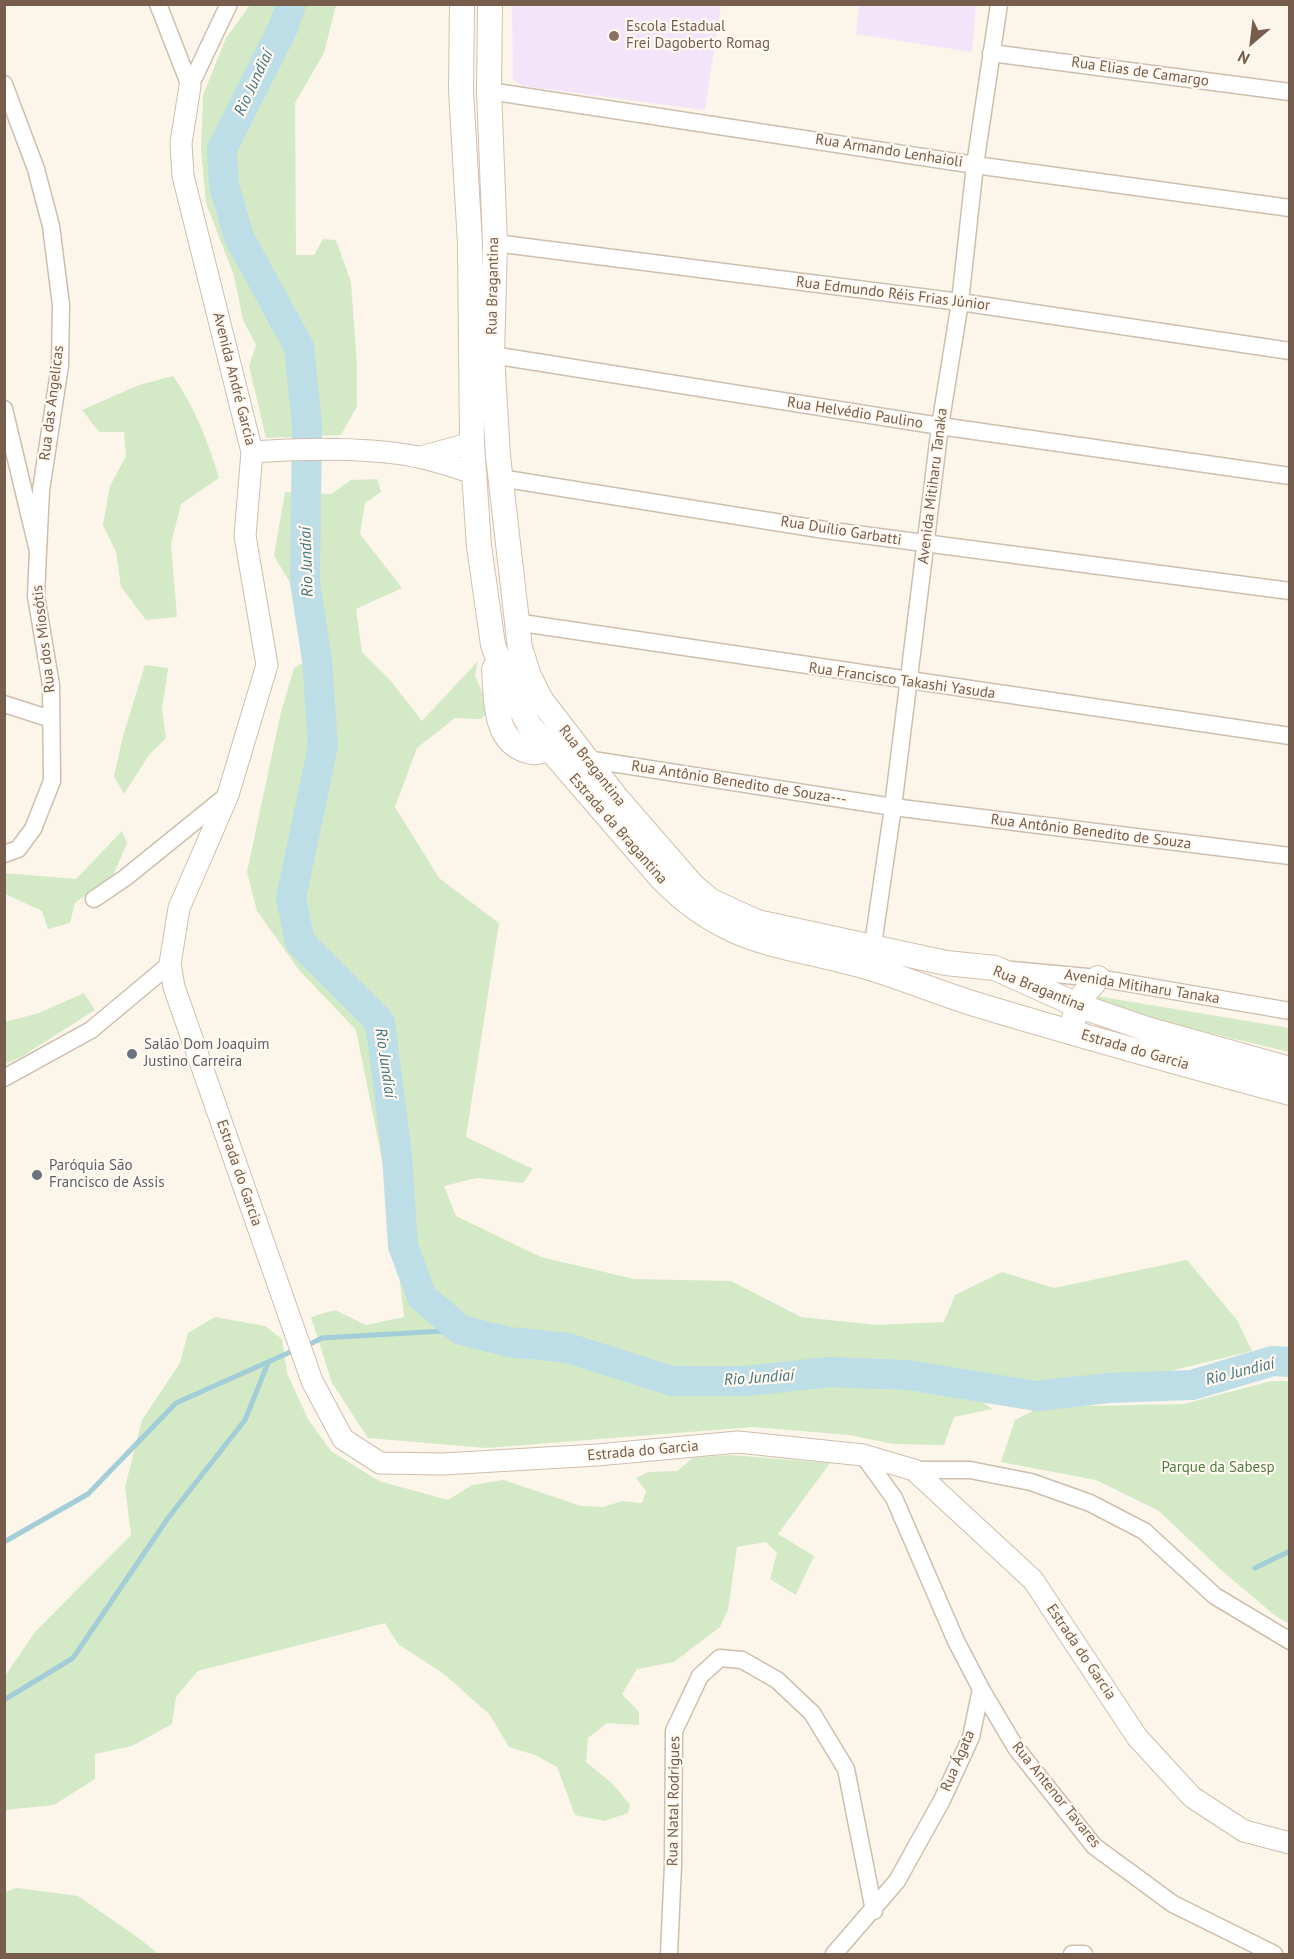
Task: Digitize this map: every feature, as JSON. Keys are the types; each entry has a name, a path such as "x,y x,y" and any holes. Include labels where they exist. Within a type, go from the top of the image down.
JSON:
{"main road":[{"name":"Rua Bragantina","path":"462,4 461,90 470,243 474,458"},
{"name":"Rua Bragantina","path":"490,4 489,91 495,243 492,356 500,478 515,622 529,676 562,728 672,864 711,901 757,922 871,958 995,968 1028,985 1077,1005 1147,1029 1290,1069"},
{"name":"Estrada da Bragantina","path":"474,458 479,546 493,645 517,704 529,725 548,748 661,878 682,900 726,929 751,938 871,958 989,1008"},
{"path":"548,748 562,728"},
{"path":"589,797 602,793 615,796"},
{"path":"1075,1033 1077,1005 1098,978"},
{"path":"989,1008 1028,985"},
{"name":"Estrada do Garcia","path":"989,1008 1290,1094"}],"street":[{"path":"158,4 190,86"},
{"name":"Avenida André Garcia","path":"170,964 179,908 228,795 267,665 245,536 252,452 183,176 181,143 190,86 229,4"},
{"name":"Avenida Mitiharu Tanaka","path":"871,958 893,807 940,426 960,302 975,165 999,4"},
{"name":"Rua Elias de Camargo","path":"991,53 1290,92"},
{"name":"Rua das Angelicas","path":"4,84 36,169 51,226 61,305 60,365 41,490 38,551"},
{"name":"Rua Armando Lenhaioli","path":"489,91 975,165 1290,208"},
{"name":"Rua Edmundo Réis Frias Júnior","path":"495,243 960,302 1290,351"},
{"name":"Rua Helvédio Paulino","path":"492,356 940,426 1290,476"},
{"name":"Rua dos Miosótis","path":"4,854 18,849 33,830 52,781 51,685 36,596 38,551 5,414"},
{"path":"252,452 282,449 340,450 421,457 474,458"},
{"path":"421,457 474,458"},
{"name":"Rua Duílio Garbatti","path":"500,478 926,544 1290,591"},
{"name":"Rua Francisco Takashi Yasuda","path":"515,622 908,682 1290,736"},
{"path":"4,704 51,719"},
{"name":"Rua Antônio Benedito de Souza---","path":"586,759 893,807"},
{"path":"94,899 133,872 228,795"},
{"name":"Rua Antônio Benedito de Souza","path":"893,807 1290,856"},
{"path":"4,1078 91,1030 170,964"},
{"name":"Estrada do Garcia","path":"170,964 174,987 312,1381 343,1439 380,1463 479,1462 597,1455 738,1442 863,1455 914,1470 1033,1581 1137,1737 1192,1797 1244,1831 1290,1843"},
{"name":"Avenida Mitiharu Tanaka","path":"995,968 1098,978 1290,1011"},
{"path":"863,1455 894,1498 956,1641 981,1689"},
{"path":"914,1470 970,1470 1032,1482 1090,1503 1144,1532 1215,1596 1290,1641"},
{"name":"Rua Natal Rodrigues","path":"669,1954 674,1865 674,1731 700,1676 720,1658 742,1660 777,1680 812,1713 846,1769 874,1911"},
{"name":"Rua Ágata","path":"834,1954 874,1911 897,1881 942,1800 971,1737 981,1689"},
{"name":"Rua Antenor Tavares","path":"981,1689 1016,1748 1094,1846 1173,1904 1274,1954"},
{"path":"1072,1954 1084,1954"}],"shaded area":[{"name":"Escola Estadual Frei Dagoberto Romag","path":"512,5 721,5 705,110 523,86 513,80"},
{"path":"859,5 976,5 972,52 856,34"}],"green space":[{"path":"250,5 336,5 324,53 295,103 296,255 314,255 323,239 336,240 351,282 357,365 357,406 341,435 266,438 249,366 256,345 243,320 234,276 206,203 201,150 203,95 226,38"},
{"path":"173,376 200,425 219,478 181,504 171,544 177,617 146,620 121,587 116,552 103,525 110,486 126,456 124,432 99,432 82,410 139,385"},
{"path":"377,479 381,492 365,503 360,534 402,588 356,609 362,652 390,680 422,721 478,661 475,675 489,710 481,719 455,718 417,748 395,807 439,878 499,923 466,1137 533,1169 523,1183 477,1178 444,1186 456,1216 541,1257 634,1279 731,1281 801,1317 877,1325 944,1322 955,1295 1002,1272 1054,1288 1187,1260 1237,1320 1252,1351 1158,1374 1047,1382 941,1370 992,1409 954,1417 944,1445 894,1444 849,1435 753,1427 486,1448 368,1438 332,1383 311,1317 335,1310 366,1325 404,1317 392,1210 356,1030 299,970 257,911 247,872 281,712 294,668 329,647 274,556 285,492 331,494 351,480"},
{"path":"145,665 168,668 162,709 166,738 149,755 124,794 114,776 123,736"},
{"path":"122,831 127,843 113,876 75,903 70,923 48,929 42,911 5,894 4,873 76,879"},
{"path":"84,993 95,1010 21,1057 5,1064 5,1022 39,1013"},
{"path":"1096,996 1289,1028 1289,1052 1093,1005"},
{"path":"215,1317 265,1326 282,1339 287,1373 308,1419 331,1451 379,1481 448,1500 472,1485 503,1480 581,1506 604,1507 622,1501 642,1503 646,1491 636,1478 648,1472 677,1471 693,1458 730,1455 830,1463 778,1534 814,1556 796,1595 770,1579 777,1553 766,1542 737,1547 728,1610 720,1627 674,1662 637,1669 622,1694 639,1712 639,1725 607,1723 588,1738 586,1762 613,1784 630,1805 628,1813 604,1821 575,1815 557,1767 535,1755 509,1747 490,1715 444,1674 398,1644 385,1623 198,1671 176,1697 172,1724 132,1746 95,1754 95,1779 54,1805 5,1810 5,1676 35,1632 131,1535 125,1487 142,1420 180,1363 188,1333"},
{"name":"Parque da Sabesp","path":"1271,1381 1289,1381 1289,1624 1273,1614 1221,1570 1159,1511 1096,1480 1001,1462 1015,1420 1040,1407 1184,1404"},
{"path":"17,1888 78,1896 158,1954 5,1954 5,1892"}],"waterway":[{"name":"Rio Jundiaí","path":"291,4 283,28 222,149 224,185 239,237 299,347 307,424 305,582 317,660 323,746 291,898 300,942 380,1022 397,1155 403,1246 422,1297 461,1330 509,1342 568,1348 672,1381 746,1381 829,1372 908,1375 1036,1396 1109,1388 1192,1385 1273,1361 1290,1362"},
{"path":"306,1346 322,1338 461,1330"},
{"path":"4,1542 88,1494 176,1403 297,1349"},
{"path":"4,1700 73,1658 168,1518 245,1420 268,1363"},
{"path":"1255,1568 1290,1551"}],"place":[{"name":"Escola Estadual Frei Dagoberto Romag","path":"614,36"},
{"name":"Salão Dom Joaquim Justino Carreira","path":"132,1054"},
{"name":"Paróquia São Francisco de Assis","path":"37,1175"}]}
